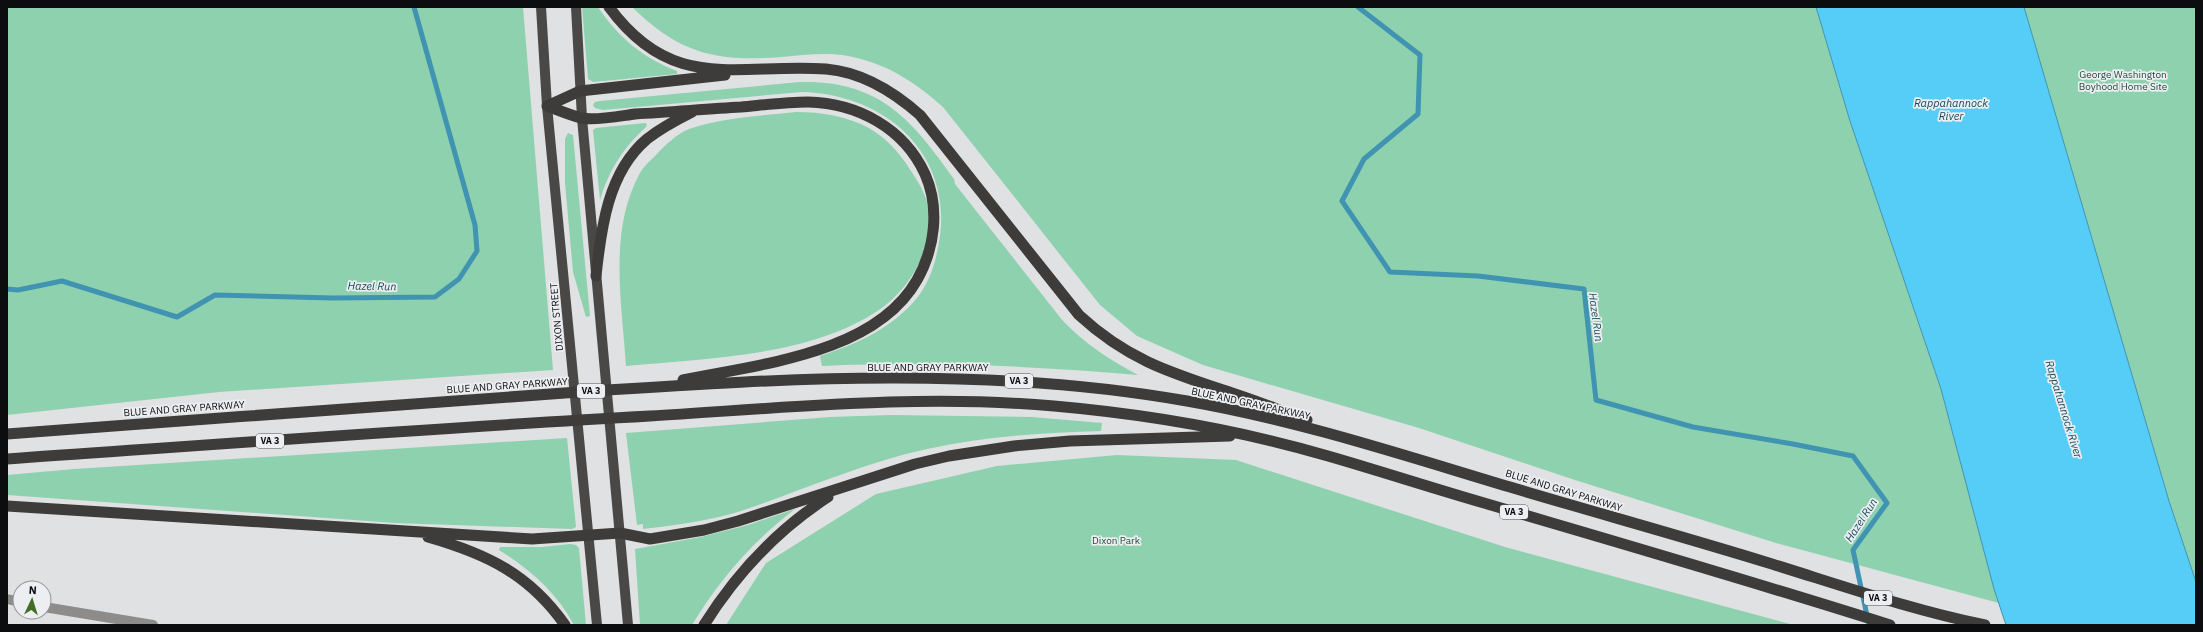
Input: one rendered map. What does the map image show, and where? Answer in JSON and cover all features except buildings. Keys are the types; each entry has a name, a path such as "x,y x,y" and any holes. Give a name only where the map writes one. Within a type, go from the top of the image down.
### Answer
{"highway":[{"path":"608,7 629,32 652,50 673,60 695,67 718,70 827,69 857,76 881,87 904,101 920,115 1079,316 1122,350 1150,364 1381,448"},
{"path":"548,106 580,92 755,70"},
{"path":"548,106 582,118 808,102 839,106 874,119 898,136 920,164 929,183 934,204 934,227 930,250 922,271 899,306 864,330 837,344 808,353 651,387"},
{"path":"596,276 599,246 607,210 618,176 634,152 647,140 665,126 696,110"},
{"name":"BLUE AND GRAY PARKWAY","path":"7,434 651,387 891,378 1031,382 1108,389 1185,400 1261,415 1381,448 1772,564 1868,595 1986,625"},
{"name":"VA 3","path":"7,459 533,422 890,401 992,402 1055,406 1118,414 1249,436 1326,455 1395,477 1779,589 1890,625"},
{"path":"7,506 532,539 620,533 650,539 704,530 776,510 915,464 949,456 1014,446 1070,441 1249,436"},
{"path":"704,625 734,582 760,552 789,525 841,488"},
{"path":"398,531 452,544 484,557 521,577 552,606 565,625"}],"main road":[{"name":"DIXON STREET","path":"541,7 548,106 597,625"},
{"path":"576,7 582,118 628,625"}],"street":[{"path":"52,608 153,625"}],"green space":[{"path":"7,7 523,7 553,370 219,392 7,415"},
{"path":"582,7 598,7 614,28 632,45 653,60 677,71 677,74 593,82 588,79"},
{"path":"632,7 1816,7 1850,121 1941,389 1999,603 1776,543 1575,480 1419,428 1203,365 1137,336 1100,305 943,107 922,89 911,82 875,63 848,56 823,54 737,58 700,52 683,45 666,35"},
{"name":"George Washington Boyhood Home Site","path":"2024,7 2196,7 2196,582 2169,501"},
{"path":"800,82 828,83 852,88 873,96 908,122 939,158 954,179 955,184 1063,321 1098,351 1138,375 980,365 901,364 822,366 820,356 860,341 873,334 885,327 907,309 922,291 933,268 940,236 941,205 934,178 923,154 906,133 884,116 859,103 832,95 802,92 603,110 595,108 593,105 595,102 600,101"},
{"path":"796,112 815,113 852,120 875,132 896,151 905,162 925,196 930,221 925,250 910,278 901,290 879,310 851,326 821,337 790,346 757,353 626,366 620,293 620,243 630,195 642,170 667,144 680,133 689,129 729,119"},
{"path":"647,124 646,127 630,143 612,169 600,200 593,130 596,128"},
{"path":"568,133 573,135 590,316 586,317 573,272 565,183 565,139"},
{"path":"891,415 1032,417 1102,423 1101,431 992,438 927,449 856,469 741,511 692,522 643,529 643,524 637,525 626,433 830,417"},
{"path":"567,438 576,527 572,529 395,523 7,495 7,475 74,469"},
{"name":"Dixon Park","path":"1117,455 1236,460 1505,547 1794,625 726,625 766,563 876,494 997,466"},
{"path":"795,509 765,534 738,562 702,608 692,625 640,625 635,549 701,537 748,525"},
{"path":"570,544 576,545 579,548 586,625 574,625 559,602 542,583 521,565 499,550 500,547 542,547"}],"water":[{"name":"Rappahannock River","path":"1816,7 2024,7 2169,501 2196,582 2196,625 2006,625 1994,589 1941,389 1850,121"}],"waterway":[{"name":"Hazel Run","path":"7,289 18,290 62,281 177,317 215,295 333,298 435,297 459,279 477,251 475,225 414,7"},
{"name":"Hazel Run","path":"1358,7 1420,55 1418,114 1364,159 1342,201 1390,272 1478,276 1584,289 1596,400 1693,427 1853,456 1887,503 1853,550 1869,625"}]}
